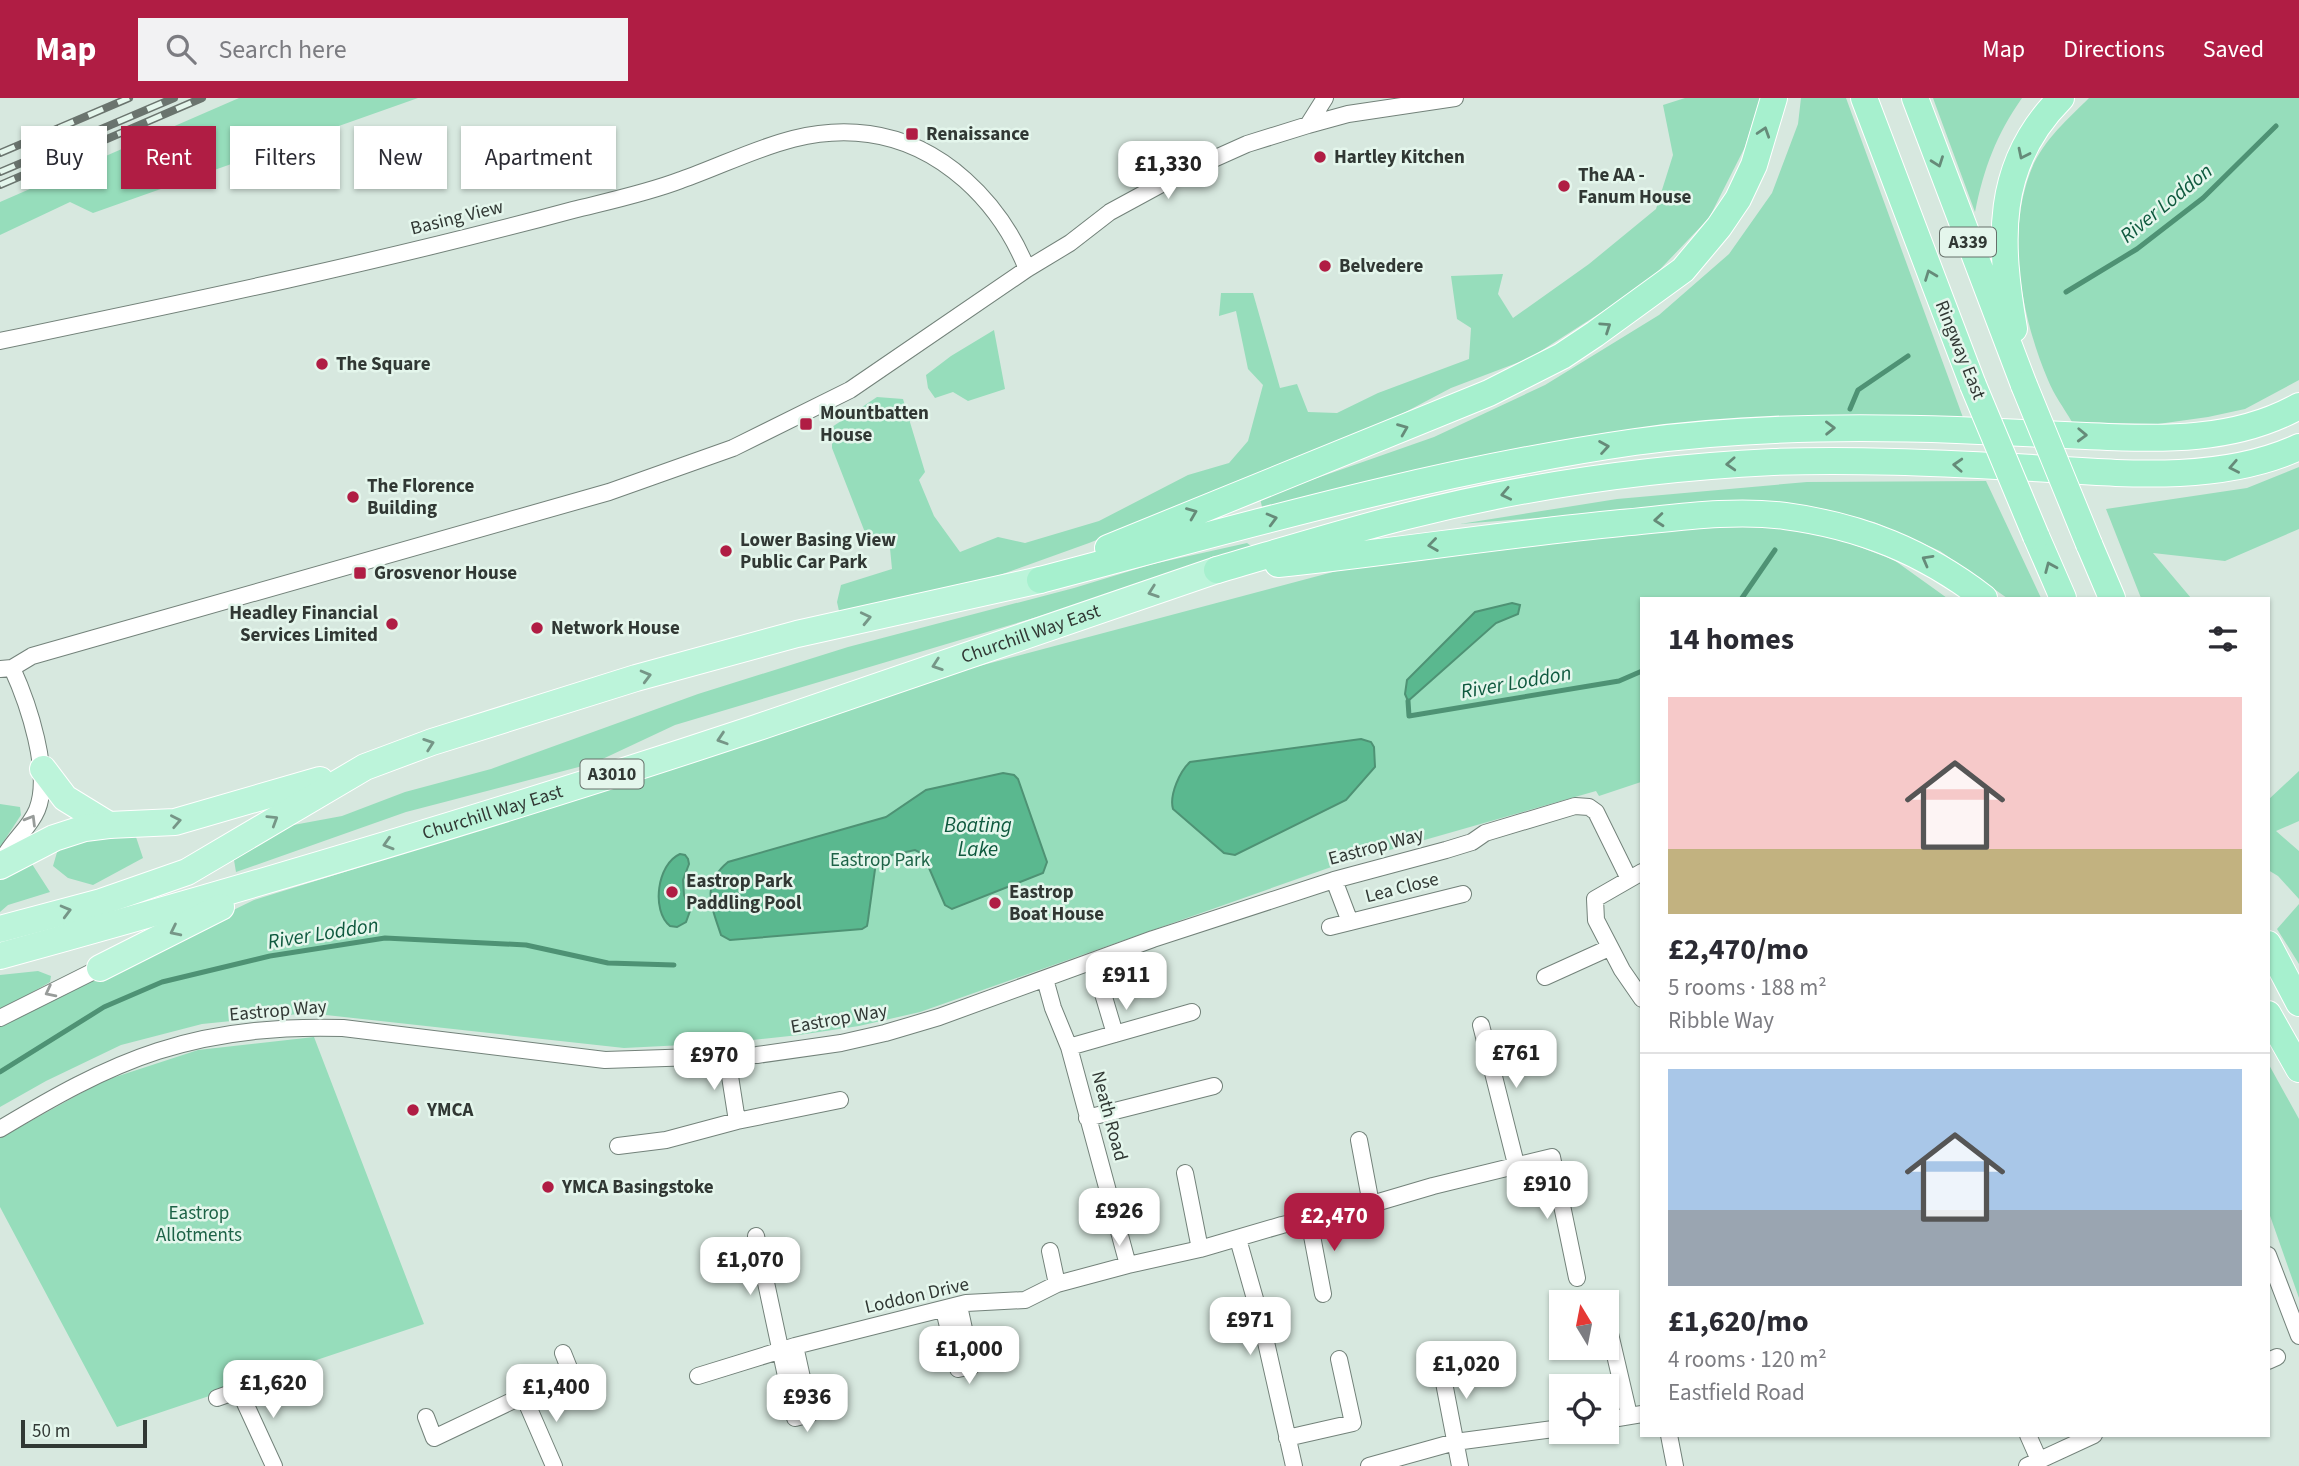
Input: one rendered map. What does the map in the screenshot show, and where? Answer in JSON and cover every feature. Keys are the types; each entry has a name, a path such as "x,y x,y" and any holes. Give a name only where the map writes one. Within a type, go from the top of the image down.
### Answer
{"highway":[{"path":"1040,580 1066,565 1489,393 1562,356 1684,270 1701,251 1738,199 1754,165 1774,98"},
{"name":"Ringway East","path":"1864,98 1973,385 2063,597"},
{"name":"A339","path":"1915,98 2024,385 2112,597"},
{"path":"2024,385 2005,267 2005,209 2008,189 2021,155 2042,121 2061,98"},
{"path":"1040,580 1420,481 1536,458 1639,442 1734,432 1833,428 2180,438 2246,428 2299,406"},
{"path":"1217,570 1332,536 1457,504 1662,470 1731,464 1832,461 2080,471 2183,472 2216,470 2259,462 2299,446"},
{"path":"1217,570 1578,527 1685,517 1759,514 1806,519 1885,540 1936,565 1982,597"},
{"path":"2270,948 2299,1003"},
{"path":"2270,1018 2299,1069"}],"main road":[{"name":"Churchill Way East","path":"0,956 303,871 755,728 1217,570"},
{"path":"0,864 54,838 85,828 175,822 365,767 636,678 797,634 1040,580"},
{"path":"0,929 101,902 187,872 365,767"},
{"path":"43,769 65,798 108,825"},
{"path":"100,968 223,906 303,871"}],"street":[{"path":"1308,125 1325,98"},
{"path":"0,864 37,812 42,796 43,769 20,687 6,669 32,656 609,492 733,448 850,390 1027,269 1070,243 1110,212 1169,180 1247,144 1308,125 1405,102 1455,98"},
{"name":"Basing View","path":"0,341 228,293 507,228 679,181 781,140 809,134 849,132 892,138 941,160 988,201 1014,240 1027,269"},
{"name":"Eastrop Way","path":"0,1129 66,1091 159,1051 265,1030 301,1026 343,1028 606,1060 727,1057 841,1043 939,1017 1153,939 1334,880 1472,842 1485,833 1574,806 1596,811 1635,876"},
{"path":"1635,876 1595,899 1596,920 1609,948 1640,996"},
{"name":"Lea Close","path":"1334,880 1350,922"},
{"name":"Lea Close","path":"1331,927 1463,894"},
{"path":"1545,977 1609,948"},
{"path":"0,1018 100,968"},
{"name":"Neath Road","path":"1045,979 1053,1008 1069,1047 1128,1265"},
{"path":"1101,987 1115,1034"},
{"path":"1069,1047 1192,1012"},
{"path":"1480,1025 1516,1164"},
{"path":"727,1057 737,1121"},
{"path":"1087,1118 1214,1086"},
{"path":"618,1146 666,1140 737,1121 841,1100"},
{"path":"1359,1140 1371,1204"},
{"name":"Loddon Drive","path":"698,1376 788,1349 966,1303 1025,1300 1057,1284 1200,1249 1516,1164 1552,1157 1577,1278"},
{"path":"1185,1173 1200,1249"},
{"path":"1308,1220 1323,1294"},
{"path":"756,1236 788,1349"},
{"path":"1238,1239 1261,1320 1294,1466"},
{"path":"1050,1251 1057,1284"},
{"path":"2270,1260 2299,1336"},
{"path":"563,1353 571,1373 583,1391"},
{"path":"1287,1437 1353,1423 1339,1360"},
{"path":"1619,1360 1635,1414"},
{"path":"1441,1367 1460,1466"},
{"path":"426,1417 434,1438 571,1373"},
{"path":"217,1398 274,1378"},
{"path":"239,1390 274,1466"},
{"path":"524,1397 554,1466"},
{"path":"1369,1466 1455,1442 1549,1430"},
{"path":"1670,1437 1675,1466"},
{"path":"2028,1437 2033,1463 2090,1437"}],"green space":[{"path":"239,98 418,98 339,126 230,126 230,165 216,169 216,126 175,126"},
{"path":"1685,98 1760,98 1745,147 1709,218 1647,283 1530,358 1451,388 1362,435 1089,543 972,585 841,620 837,602 841,585 892,569 889,538 866,535 832,448 832,427 877,397 903,399 925,472 919,480 934,516 960,552 998,537 1025,543 1099,521 1188,475 1229,463 1248,441 1263,385 1248,369 1236,311 1219,316 1221,293 1253,293 1280,388 1297,384 1308,412 1337,413 1378,393 1469,359 1471,328 1457,319 1451,276 1503,274 1498,294 1513,318 1589,264 1656,209 1673,155 1663,105"},
{"path":"1801,98 1846,98 1965,423 1508,451 1262,507 1260,498 1434,437 1545,385 1659,315 1729,254 1772,193 1798,124"},
{"path":"1933,98 2022,98 1992,152 1975,212"},
{"path":"2089,98 2299,98 2299,380 2245,409 2208,417 2158,424 2072,422 2050,386 2031,331 2020,278 2019,224 2030,173 2041,151 2055,132"},
{"path":"121,149 121,189 161,189 93,213 70,202 0,235 0,202 30,189 107,189 107,155"},
{"path":"994,330 1005,389 968,401 953,392 935,398 928,388 926,375"},
{"path":"2299,467 2299,529 2225,561 2153,553 2190,597 2141,597 2106,509 2247,488"},
{"path":"1986,481 2041,597 2006,597 1940,551 1874,522 1769,503 1460,524 1617,499 1807,482"},
{"name":"Eastrop Park","path":"1677,526 1776,526 1836,538 1894,560 1946,597 1640,597 1640,782 1599,796 1596,791 1337,865 920,1012 859,1026 799,1035 723,1043 624,1048 308,1013 202,1024 121,1045 46,1081 0,1107 0,1023 254,900 915,683 1348,568"},
{"path":"1247,543 1254,548 1054,612 675,725 594,763 406,812 236,872 234,860 288,826 342,816 405,792 491,769 698,694 848,647 1074,588 1153,564"},
{"path":"2299,771 2299,821 2276,831 2299,851 2299,899 2270,871 2270,798"},
{"path":"0,804 20,807 21,815 0,847"},
{"path":"77,831 136,837 143,858 93,885 68,878 53,866 60,842"},
{"path":"32,864 50,892 8,905 0,912 0,875"},
{"path":"2299,904 2299,964 2277,929"},
{"path":"38,971 51,976 50,982 0,1011 0,975"},
{"name":"Eastrop Allotments","path":"314,1037 424,1324 117,1427 0,1207 0,1138 103,1081 198,1050"},
{"path":"2270,1067 2299,1119 2299,1298 2270,1216"}],"water":[{"path":"1512,603 1520,605 1518,614 1496,623 1408,701 1405,694 1407,680 1475,612"},
{"path":"1361,739 1371,742 1374,747 1375,767 1346,800 1235,855 1224,853 1173,809 1176,784 1190,762"},
{"name":"Boating Lake","path":"1003,773 1014,775 1018,779 1047,862 1043,873 952,909 945,905 923,854 915,850 883,857 876,862 867,926 862,929 730,940 721,935 712,906 711,888 719,871 728,862 886,817 926,790"},
{"name":"Eastrop Park Paddling Pool","path":"680,854 685,855 689,864 683,880 684,895 690,911 686,922 677,927 670,926 664,919 660,910 659,888 666,867"}],"waterway":[{"name":"River Loddon","path":"2066,292 2137,249 2203,198 2276,126"},
{"name":"River Loddon","path":"1850,409 1858,390 1908,356"},
{"name":"River Loddon","path":"1743,597 1775,550"},
{"name":"River Loddon","path":"1408,701 1409,716 1619,681 1640,672"},
{"name":"River Loddon","path":"0,1072 104,1007 162,982 270,956 385,938 526,945 608,963 674,965"}],"railway":[{"path":"0,153 129,98"},
{"path":"0,172 174,98"},
{"path":"0,185 202,98"}],"place":[{"name":"Renaissance","path":"912,134"},
{"name":"Hartley Kitchen","path":"1320,157"},
{"name":"The AA - Fanum House","path":"1564,186"},
{"name":"Belvedere","path":"1325,266"},
{"name":"The Square","path":"322,364"},
{"name":"Mountbatten House","path":"806,424"},
{"name":"The Florence Building","path":"353,497"},
{"name":"Lower Basing View Public Car Park","path":"726,551"},
{"name":"Grosvenor House","path":"360,573"},
{"name":"Headley Financial Services Limited","path":"392,624"},
{"name":"Network House","path":"537,628"},
{"name":"Eastrop Park Paddling Pool","path":"672,892"},
{"name":"Eastrop Boat House","path":"995,903"},
{"name":"YMCA","path":"413,1110"},
{"name":"YMCA Basingstoke","path":"548,1187"}]}
